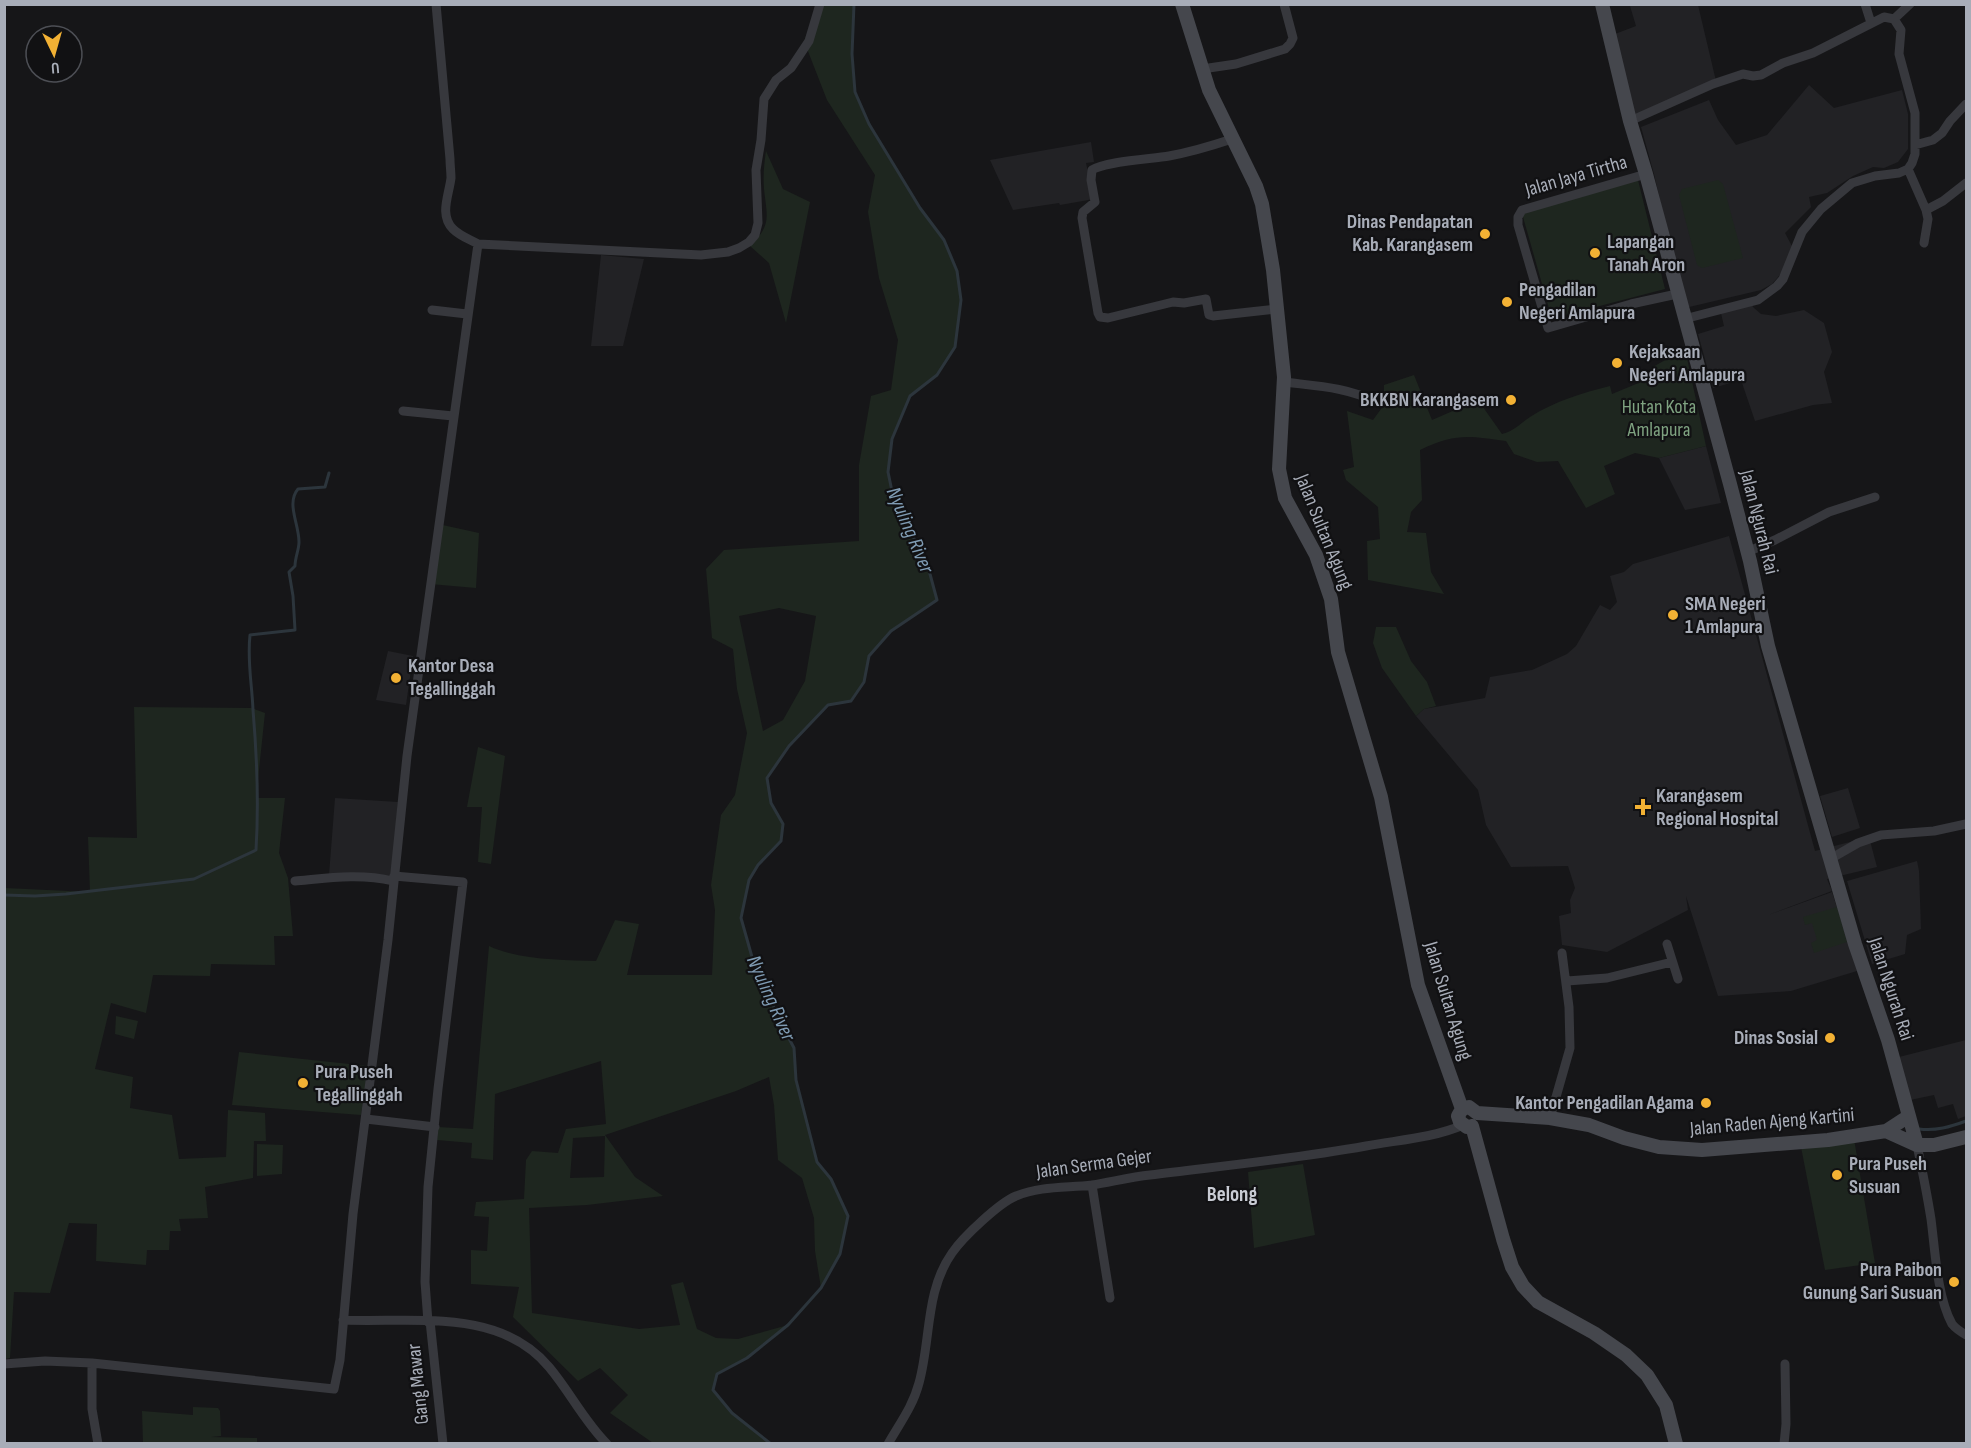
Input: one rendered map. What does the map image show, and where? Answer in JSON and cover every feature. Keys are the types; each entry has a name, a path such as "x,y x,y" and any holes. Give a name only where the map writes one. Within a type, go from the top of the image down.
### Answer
{"street":[{"path":"436,4 451,178 447,198 447,217 455,231 477,244 701,255 728,252 739,248 749,242 754,235 758,223 756,170 764,99 776,80 791,68 809,41 820,4"},
{"name":"Jalan Sultan Agung","path":"1182,4 1202,69 1232,139 1256,186 1262,204 1273,270 1284,382 1279,468 1281,482 1285,498 1316,555 1331,598 1341,663 1381,797 1418,985 1512,1267 1522,1286 1538,1302 1594,1333 1626,1355 1647,1375 1666,1405 1676,1443"},
{"path":"1202,69 1236,64 1285,49 1293,38 1284,4"},
{"name":"Jalan Ngurah Rai","path":"1602,4 1630,121 1747,552 1768,646 1830,859 1888,1040 1917,1145"},
{"path":"1865,4 1871,23"},
{"path":"1894,19 1910,4"},
{"path":"1630,121 1713,84 1743,74 1761,75 1783,63 1813,53 1884,17 1894,19 1901,30 1899,54 1915,112 1915,154 1908,168 1899,173 1875,176 1852,183 1821,209 1802,232 1783,279 1758,300 1684,319"},
{"path":"1915,145 1933,140 1942,133 1966,105"},
{"path":"1232,139 1190,152 1115,163 1092,170 1091,180 1095,202 1083,212 1082,218 1098,313 1100,317 1108,318 1173,302 1184,303 1206,299 1209,315 1213,316 1277,309"},
{"path":"1908,168 1928,219 1924,243"},
{"name":"Jalan Jaya Tirtha","path":"1646,174 1522,210 1518,217 1518,225 1548,328 1631,304 1677,294"},
{"path":"1926,210 1943,201 1966,183"},
{"path":"4,1364 45,1361 92,1362 334,1389 353,1214 388,940 407,756 477,244"},
{"path":"432,310 467,314"},
{"path":"1284,382 1337,388 1361,394 1376,402"},
{"path":"403,411 453,416"},
{"path":"1747,552 1776,540 1829,512 1875,497"},
{"path":"1830,859 1871,838 1934,831 1966,824"},
{"path":"295,881 351,876 393,878"},
{"name":"Gang Mawar","path":"393,878 463,882 438,1089 425,1236 424,1282 443,1443"},
{"path":"1667,944 1678,979"},
{"path":"1550,1118 1570,1048 1567,981 1562,953"},
{"path":"1567,981 1607,978 1672,962"},
{"name":"Jalan Raden Ajeng Kartini","path":"1464,1120 1477,1120 1477,1113 1550,1118 1589,1125 1639,1142 1686,1150 1719,1150 1886,1131 1909,1116"},
{"path":"366,1119 435,1126"},
{"name":"Jalan Serma Gejer","path":"888,1443 903,1420 916,1392 938,1279 953,1251 1003,1203 1015,1196 1039,1190 1092,1185 1149,1175 1330,1152 1440,1133 1464,1120"},
{"path":"1886,1131 1917,1145 1934,1145 1966,1137"},
{"path":"1917,1145 1931,1220 1933,1248 1945,1303 1952,1322 1966,1335"},
{"path":"1092,1185 1110,1298"},
{"path":"343,1320 463,1322 501,1331 549,1366 596,1433 607,1443"},
{"path":"92,1362 92,1409 98,1443"},
{"path":"1784,1443 1785,1364"}],"shaded area":[{"path":"1698,5 1716,81 1634,117 1615,34 1636,26 1630,6"},
{"path":"1809,85 1834,108 1902,90 1908,114 1908,149 1898,162 1884,168 1873,167 1853,176 1827,193 1809,197 1811,207 1785,233 1793,248 1784,270 1772,284 1761,290 1685,308 1641,127 1709,100 1718,120 1736,145 1767,135"},
{"path":"1091,142 1094,162 1086,163 1094,199 1013,210 990,160"},
{"path":"601,255 644,259 623,346 591,346"},
{"path":"1749,301 1761,314 1776,316 1804,310 1824,323 1832,352 1824,372 1832,403 1813,405 1755,421 1741,380 1713,388 1698,334 1724,326 1720,309"},
{"path":"1706,446 1721,503 1685,510 1659,458"},
{"name":"Karangasem Regional Hospital","path":"1729,536 1815,851 1869,837 1877,867 1827,879 1832,891 1768,915 1832,892 1857,971 1791,991 1718,996 1686,896 1688,910 1607,952 1562,945 1559,916 1571,913 1570,900 1575,888 1568,866 1511,867 1486,825 1478,790 1416,716 1424,709 1485,698 1490,677 1532,670 1567,654 1576,646 1600,605 1610,610 1617,602 1610,576 1624,572 1633,564"},
{"name":"Kantor Desa Tegallinggah","path":"388,651 413,656 406,705 376,700"},
{"path":"1848,788 1860,828 1832,837 1820,796"},
{"path":"335,798 398,802 392,876 329,875"},
{"path":"1917,861 1921,929 1907,935 1905,954 1872,964 1847,881"},
{"path":"1966,1040 1966,1116 1958,1119 1953,1104 1938,1108 1934,1095 1910,1100 1899,1057"}],"green space":[{"path":"849,4 854,6 852,54 855,92 869,124 920,207 944,240 957,271 961,300 955,347 937,375 910,396 892,439 888,472 894,501 927,563 937,600 891,631 869,656 864,682 851,701 828,705 789,746 767,778 771,803 783,824 781,841 758,865 749,880 741,918 752,957 770,984 774,1010 794,1048 796,1080 817,1162 831,1179 848,1216 840,1254 821,1288 815,1251 814,1218 802,1178 778,1160 774,1105 769,1077 736,1091 605,1135 635,1177 663,1196 587,1205 529,1208 532,1313 639,1329 680,1325 671,1285 683,1282 697,1329 716,1338 738,1339 788,1325 747,1358 718,1374 713,1390 732,1413 771,1443 653,1443 610,1413 628,1395 600,1368 578,1381 513,1317 519,1287 471,1284 471,1250 487,1251 489,1217 474,1216 476,1202 524,1199 526,1160 532,1151 558,1153 566,1129 606,1124 601,1061 495,1094 493,1160 471,1158 472,1143 437,1140 438,1127 473,1129 489,946 527,957 596,961 615,920 639,924 627,975 712,975 715,910 711,885 721,815 735,795 747,733 737,689 733,649 712,638 706,569 724,550 859,541 859,465 871,396 891,390 898,340 879,278 868,212 875,175 827,100 804,41 818,5","holes":["779,608 816,616 805,681 783,720 763,731 739,616","605,1136 604,1177 570,1178 573,1138"]},
{"path":"766,151 783,189 810,202 786,323 769,263 750,246 765,226 767,214 764,189"},
{"name":"Lapangan Tanah Aron","path":"1637,176 1665,289 1561,316 1550,312 1523,212"},
{"path":"1718,180 1723,184 1743,258 1702,268 1697,265 1679,195 1682,189"},
{"name":"Hutan Kota Amlapura","path":"1685,349 1706,446 1659,458 1635,453 1604,466 1615,494 1586,508 1558,461 1537,462 1514,454 1506,441 1493,439 1462,437 1432,445 1420,450 1422,500 1411,512 1407,532 1426,533 1431,572 1444,594 1368,580 1367,541 1380,539 1378,507 1346,480 1343,470 1354,467 1347,411 1373,420 1384,405 1384,385 1414,375 1432,420 1478,400 1502,434 1514,429 1539,411 1569,398 1610,386 1612,394 1653,377 1651,368"},
{"path":"438,524 479,533 476,588 430,584"},
{"path":"1376,627 1396,627 1411,661 1427,682 1436,706 1424,709 1416,716 1382,668 1373,643"},
{"path":"134,707 251,708 265,713 256,798 285,798 279,853 288,878 293,936 274,936 275,965 211,964 210,976 153,975 146,1013 111,1003 95,1069 133,1077 130,1108 172,1115 179,1159 226,1157 228,1110 265,1113 266,1141 254,1141 253,1178 205,1187 208,1218 179,1219 181,1231 170,1231 169,1250 147,1250 146,1265 96,1261 97,1224 69,1223 50,1293 14,1292 10,1358 5,1359 5,888 90,892 88,837 137,838"},
{"path":"478,747 505,756 491,864 478,862 482,807 467,807"},
{"path":"1837,907 1847,942 1814,953 1811,943 1817,940 1812,923 1805,925 1803,917"},
{"path":"116,1016 138,1021 134,1039 115,1034"},
{"path":"239,1052 368,1066 361,1115 232,1105"},
{"path":"1854,1139 1875,1263 1825,1270 1801,1147"},
{"path":"257,1144 283,1145 282,1174 257,1176"},
{"path":"1303,1164 1315,1235 1254,1248 1248,1172"},
{"path":"193,1407 218,1408 220,1411 221,1436 211,1437 257,1438 257,1443 143,1443 142,1411 193,1415"}],"waterway":[{"name":"Nyuling River","path":"771,1444 732,1413 713,1390 717,1374 747,1358 788,1325 821,1288 840,1254 848,1216 831,1179 817,1162 796,1080 794,1048 774,1010 770,984 752,957 741,918 749,880 758,865 781,841 783,824 771,803 767,778 789,746 828,705 851,701 864,682 869,656 891,631 937,600 927,563 894,501 888,472 892,439 910,396 937,375 955,347 961,300 957,271 944,240 920,208 869,124 855,92 852,54 854,4"},
{"path":"4,895 66,894 194,879 256,850 257,780 249,663 250,635 295,630 289,572 295,566 299,542 293,501 298,489 325,487 329,473"},
{"path":"1919,1129 1943,1128 1966,1121"}],"place":[{"name":"Dinas Pendapatan Kab. Karangasem","path":"1485,234"},
{"name":"Lapangan Tanah Aron","path":"1595,253"},
{"name":"Pengadilan Negeri Amlapura","path":"1507,302"},
{"name":"Kejaksaan Negeri Amlapura","path":"1617,363"},
{"name":"BKKBN Karangasem","path":"1511,400"},
{"name":"SMA Negeri 1 Amlapura","path":"1673,615"},
{"name":"Kantor Desa Tegallinggah","path":"396,678"},
{"name":"Karangasem Regional Hospital","path":"1643,807"},
{"name":"Dinas Sosial","path":"1830,1038"},
{"name":"Pura Puseh Tegallinggah","path":"303,1083"},
{"name":"Kantor Pengadilan Agama","path":"1706,1103"},
{"name":"Pura Puseh Susuan","path":"1837,1175"},
{"name":"Pura Paibon Gunung Sari Susuan","path":"1954,1282"}],"district":[{"name":"Belong","path":"1232,1194"}]}
